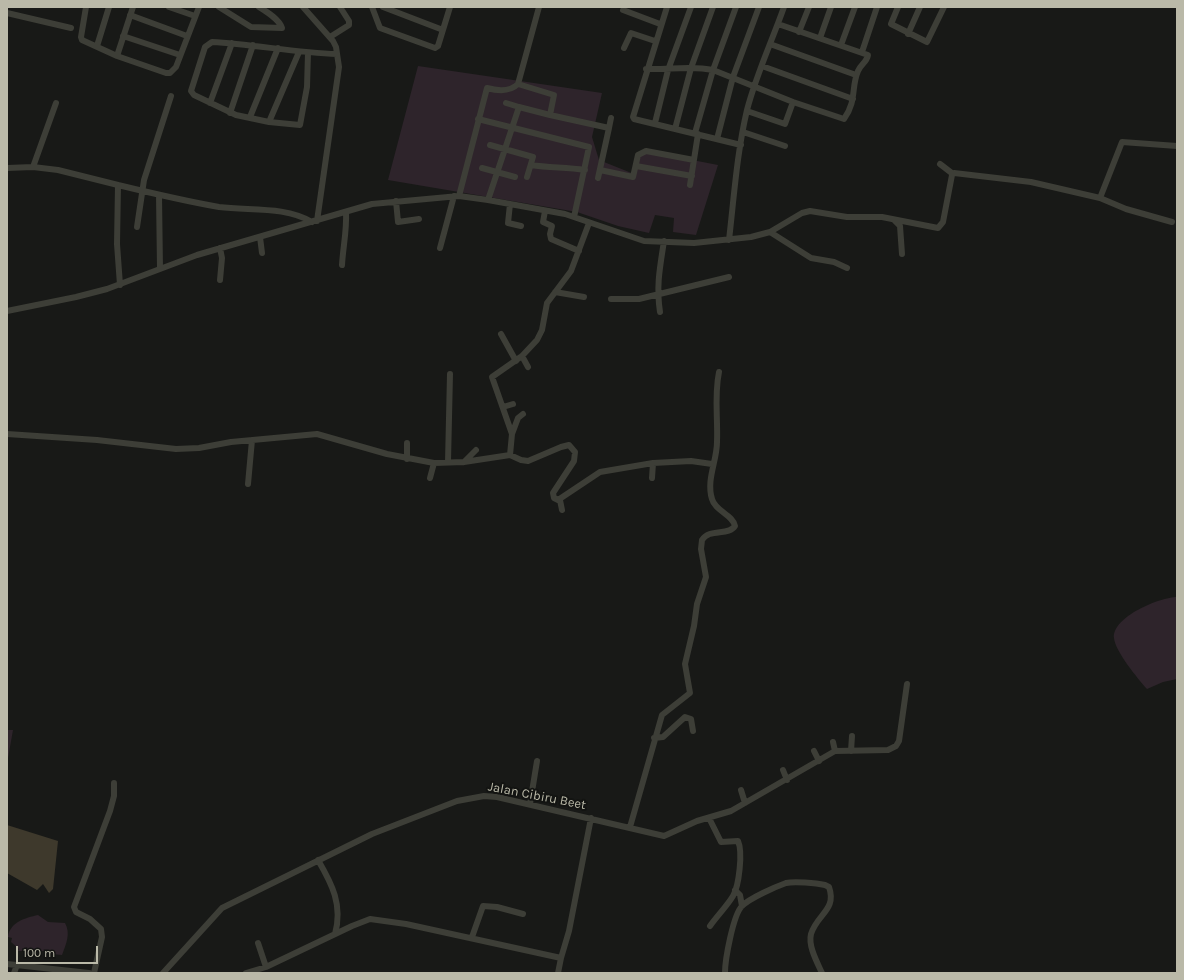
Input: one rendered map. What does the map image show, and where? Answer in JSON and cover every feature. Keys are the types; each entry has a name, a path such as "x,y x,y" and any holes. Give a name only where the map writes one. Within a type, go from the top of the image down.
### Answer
{"street":[{"path":"86,7 81,37 82,40 117,56 166,74 174,70 199,7"},
{"path":"97,46 109,7"},
{"path":"117,56 132,7"},
{"path":"169,7 195,16"},
{"path":"219,7 250,27 282,28 281,24 259,7"},
{"path":"303,7 335,44 338,68 336,95 314,222"},
{"path":"330,37 349,24 349,21 340,7"},
{"path":"372,7 380,28 434,48 437,47 450,8 442,7"},
{"path":"382,7 443,30"},
{"path":"440,248 457,196 487,88 506,90 514,88 518,84 539,7"},
{"path":"666,7 633,117 740,145"},
{"path":"655,123 668,70 691,7"},
{"path":"675,129 691,68 713,7"},
{"path":"690,184 697,134 713,70 736,7"},
{"path":"717,139 733,77 759,7"},
{"path":"729,240 740,145 747,111 754,87 784,7"},
{"path":"799,32 809,7"},
{"path":"820,38 831,7"},
{"path":"841,45 855,7"},
{"path":"862,52 877,7"},
{"path":"898,7 891,24 908,34 928,42 944,7"},
{"path":"908,34 920,7"},
{"path":"623,10 660,24"},
{"path":"7,13 71,28"},
{"path":"130,15 187,36"},
{"path":"646,70 691,68 713,70 842,120 845,118 853,99 856,75 860,66 866,62 868,56 862,52 778,24"},
{"path":"624,48 631,33 655,41"},
{"path":"123,36 180,55"},
{"path":"308,53 307,87 302,123 298,126 269,122 230,113 194,96 191,91 205,47 212,42 253,45 308,53 337,54"},
{"path":"210,103 232,43"},
{"path":"770,44 856,75"},
{"path":"230,113 253,45"},
{"path":"250,117 278,48"},
{"path":"269,122 299,52"},
{"path":"762,66 853,99"},
{"path":"518,84 554,95 550,115"},
{"path":"137,227 141,191 171,96"},
{"path":"747,111 785,124 793,102"},
{"path":"33,167 56,103"},
{"path":"506,103 550,115 609,128"},
{"path":"488,200 506,150 519,107"},
{"path":"598,178 611,118"},
{"path":"478,119 590,147 574,218"},
{"path":"743,132 785,146"},
{"path":"1100,198 1122,142 1177,146"},
{"path":"490,145 533,157 527,177"},
{"path":"530,165 555,169 561,166 586,168 633,177 638,155 646,151 694,160"},
{"path":"940,164 952,174"},
{"path":"636,166 692,176"},
{"path":"7,168 33,167 58,170 159,196 240,210 289,212 314,222"},
{"path":"482,168 515,177"},
{"path":"952,174 959,172 1004,178 1100,198 1126,209 1172,222"},
{"path":"7,311 76,297 120,285 181,260 372,204 457,196 488,200 545,211 574,218 644,241 694,243 751,237 770,232 810,211 831,215 882,217 921,226 941,227 952,174"},
{"path":"118,185 117,244 120,285"},
{"path":"159,196 160,269"},
{"path":"396,201 398,222 419,219"},
{"path":"510,204 508,223 521,226"},
{"path":"545,211 543,222 552,226 550,234 551,239 579,251"},
{"path":"342,265 347,230 346,212"},
{"path":"894,220 900,226 902,254"},
{"path":"512,434 492,377 522,356 537,340 542,330 547,302 571,271 589,223"},
{"path":"770,232 811,258 834,262 847,268"},
{"path":"260,237 262,253"},
{"path":"660,312 657,293 658,275 664,241"},
{"path":"220,248 222,258 220,280"},
{"path":"610,299 639,299 657,293 729,277"},
{"path":"555,292 584,297"},
{"path":"501,334 516,360"},
{"path":"522,356 528,367"},
{"path":"630,827 654,738 662,715 690,693 685,664 694,626 697,604 706,577 701,549 702,540 708,533 732,530 735,526 734,522 717,508 712,501 710,493 712,464 718,443 715,391 719,372"},
{"path":"448,462 450,374"},
{"path":"503,407 513,404"},
{"path":"510,455 512,434 518,418 523,414"},
{"path":"7,434 97,440 176,449 199,448 252,440 317,434 407,459 434,463 464,462 510,455 521,460 528,461 566,445 573,448 575,452 574,461 553,493 554,498 560,500"},
{"path":"248,484 252,440"},
{"path":"407,443 407,459"},
{"path":"464,462 476,450"},
{"path":"560,500 600,472 653,463 691,461 712,464"},
{"path":"430,478 434,463"},
{"path":"652,478 653,463"},
{"path":"560,500 562,510"},
{"name":"Jalan Cibiru Beet","path":"163,973 222,908 372,834 470,798 497,797 664,836 731,811 835,752 888,750 896,746 899,741 906,684"},
{"path":"654,738 662,737 685,717 691,719 692,731"},
{"path":"851,751 852,736"},
{"path":"833,742 835,752"},
{"path":"814,751 819,761"},
{"path":"530,804 537,761"},
{"path":"783,770 787,780"},
{"path":"94,973 102,937 101,928 90,918 76,912 74,907 110,811 114,796 114,783"},
{"path":"741,790 744,803"},
{"path":"558,973 569,931 591,818"},
{"path":"709,818 721,842 738,840 741,855 736,890 710,926"},
{"path":"318,860 336,895 338,908 335,934"},
{"path":"742,906 757,896 786,883 819,883 829,887 832,900 831,904 811,935 811,944 815,958 822,973"},
{"path":"725,973 728,949 742,906 740,895 736,890"},
{"path":"472,938 483,906 497,907 523,914"},
{"path":"246,973 266,967 352,926 370,920 406,924 561,958"},
{"path":"258,943 266,967"},
{"path":"7,964 88,973"},
{"path":"14,973 17,965"}],"shaded area":[{"path":"418,66 602,93 592,137 599,160 634,174 641,150 718,165 696,235 673,232 674,218 655,215 649,233 618,226 577,212 388,180"},
{"path":"1177,597 1177,679 1163,682 1147,689 1138,679 1118,650 1114,638 1115,630 1129,616 1149,604 1160,600"},
{"path":"7,730 13,730 7,764"},
{"path":"7,825 58,841 53,889 49,893 43,884 37,890 7,873"},
{"path":"38,915 48,922 65,923 68,935 62,955 52,954 48,951 18,951 19,949 11,942 12,938 8,937 9,932 15,924 23,919"}]}
